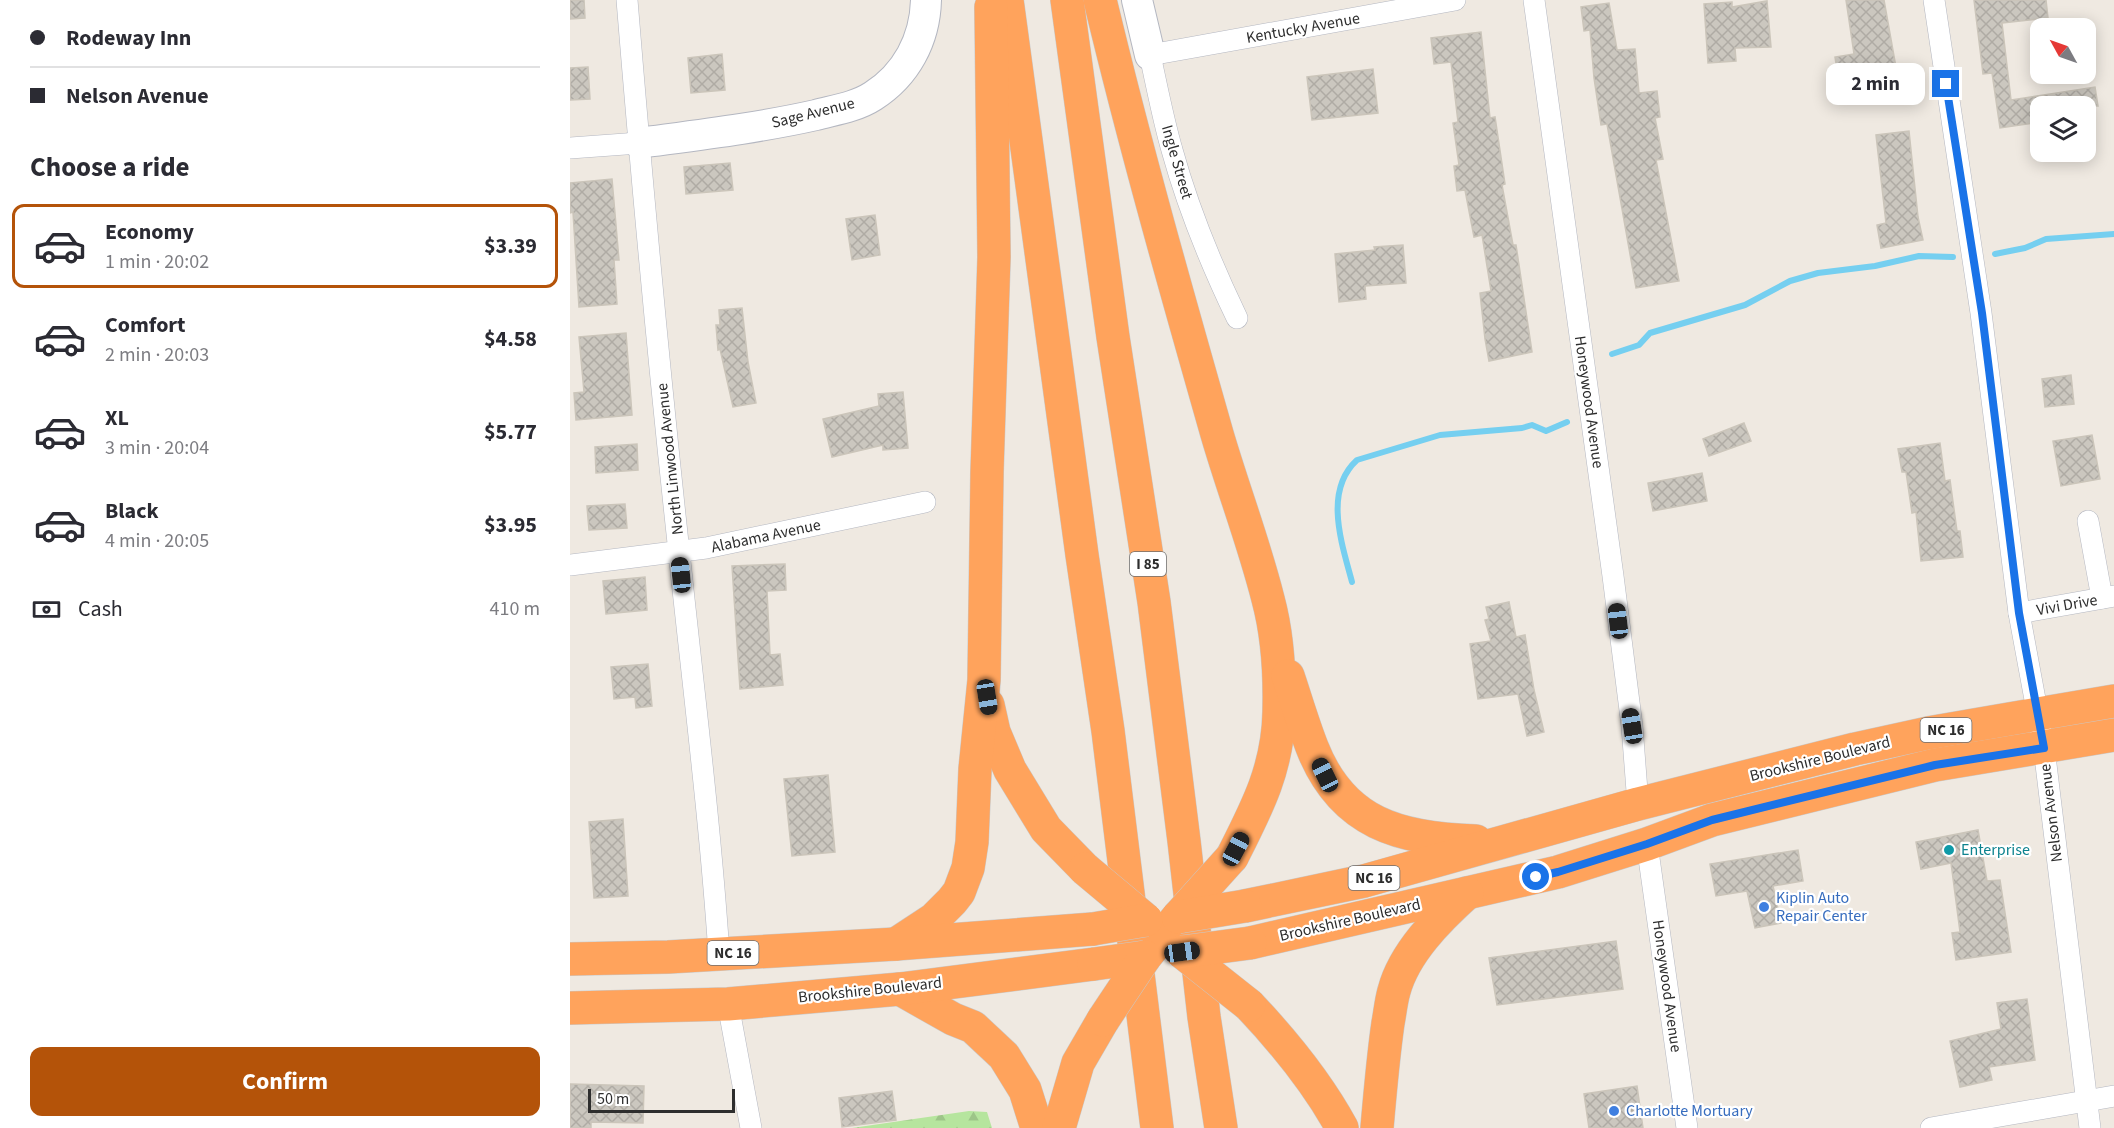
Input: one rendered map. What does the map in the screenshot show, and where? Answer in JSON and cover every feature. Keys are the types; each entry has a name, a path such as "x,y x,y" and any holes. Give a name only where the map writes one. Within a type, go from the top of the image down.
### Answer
{"highway":[{"path":"896,944 934,920 952,902 959,892 968,868 972,842 975,770 984,680 987,472 994,258 991,0"},
{"path":"1007,0 1108,731 1157,1128"},
{"name":"I 85","path":"1067,0 1113,337 1154,602 1204,1017 1221,1128"},
{"path":"1059,1128 1078,1063 1103,1020 1163,936 1232,857 1260,804 1274,759 1279,712 1279,664 1269,600 1218,437 1127,113 1100,0"},
{"path":"1276,641 1312,748 1325,775 1349,805 1375,823 1399,831 1441,840 1501,842"},
{"path":"984,680 994,732 1011,771 1046,829 1085,869 1249,1005 1277,1034 1308,1074 1342,1128"},
{"name":"Brookshire Boulevard","path":"570,1008 728,1004 900,989 1094,964 1245,906 1364,881 1638,804 1855,749 1928,733 2038,716 2114,701"},
{"name":"Brookshire Boulevard","path":"570,959 719,954 896,944 1093,929 1250,943 1558,872 1647,844 1712,820 1935,765 2114,735"},
{"path":"1377,1128 1383,1054 1394,991 1400,975 1421,940 1467,893"},
{"path":"900,989 953,1019 973,1027 1004,1056 1025,1090 1037,1128"}],"street":[{"name":"North Linwood Avenue","path":"627,0 719,954"},
{"name":"Sage Avenue","path":"639,142 781,123 849,107 871,97 891,82 907,64 921,33 926,0"},
{"name":"Ingle Street","path":"1137,0 1171,149 1191,210 1218,279 1237,318"},
{"name":"Kentucky Avenue","path":"1150,55 1455,0"},
{"name":"Honeywood Avenue","path":"1534,0 1613,576 1632,726 1638,804"},
{"name":"Nelson Avenue","path":"1934,0 1982,313 2019,613 2044,748 2090,1128"},
{"path":"570,148 639,142"},
{"name":"Alabama Avenue","path":"570,565 706,548 925,502"},
{"path":"2088,521 2108,597"},
{"name":"Vivi Drive","path":"2019,613 2108,597"},
{"name":"Honeywood Avenue","path":"1647,844 1687,1128"},
{"path":"728,1004 751,1128"},
{"path":"1931,1128 2114,1096"}],"green space":[{"path":"969,1111 987,1112 992,1128 852,1128"}],"building":[{"path":"570,0 584,0 585,18 570,19"},
{"path":"1846,0 1884,0 1897,73 1839,82 1835,57 1854,54"},
{"path":"1974,0 2046,0 2048,18 2030,18 2030,20 2002,23 2011,100 2030,97 2030,124 2000,128 1992,73 1983,74"},
{"path":"1767,1 1771,47 1735,48 1736,61 1708,63 1704,4 1732,2 1732,7"},
{"path":"1609,3 1617,50 1635,49 1639,93 1657,91 1660,117 1655,118 1663,159 1656,160 1679,281 1636,288 1607,124 1601,125 1590,30 1584,31 1581,7"},
{"path":"1481,32 1490,118 1495,117 1505,184 1502,185 1513,245 1516,245 1532,352 1489,361 1480,293 1491,291 1482,235 1474,237 1465,190 1457,191 1454,166 1459,165 1453,123 1458,122 1451,62 1434,64 1431,38"},
{"path":"722,54 725,90 691,93 688,58"},
{"path":"588,67 590,99 570,100 570,68"},
{"path":"1373,69 1378,113 1312,120 1307,77"},
{"path":"2095,87 2098,106 2096,106 2096,96 2037,96"},
{"path":"1909,131 1918,217 1923,240 1881,248 1877,225 1886,223 1876,135"},
{"path":"730,163 733,190 686,194 684,167"},
{"path":"612,179 619,260 614,260 617,304 579,307 573,212 570,213 570,183"},
{"path":"875,215 880,255 852,260 846,219"},
{"path":"1403,245 1406,283 1365,286 1366,299 1339,302 1335,254 1375,250 1374,247"},
{"path":"742,308 748,362 756,403 733,407 720,349 718,350 716,325 720,325 719,310"},
{"path":"626,333 632,415 576,420 574,393 584,392 579,337"},
{"path":"2071,375 2074,404 2045,407 2042,379"},
{"path":"903,392 908,448 883,450 883,445 832,457 823,419 879,406 878,394"},
{"path":"1744,423 1751,441 1709,456 1703,439"},
{"path":"2092,435 2100,479 2061,486 2053,441"},
{"path":"1940,443 1945,481 1950,480 1963,557 1921,561 1916,512 1912,513 1906,472 1902,472 1898,449"},
{"path":"637,444 638,470 596,473 595,447"},
{"path":"1702,473 1707,501 1653,511 1648,483"},
{"path":"625,504 627,528 589,530 587,506"},
{"path":"785,564 786,590 767,591 770,655 780,654 783,685 740,689 732,566"},
{"path":"645,577 647,610 606,614 603,581"},
{"path":"1509,602 1516,637 1525,635 1544,732 1527,736 1518,694 1478,699 1470,644 1491,641 1485,620 1489,619 1486,607"},
{"path":"648,664 652,706 636,708 635,697 614,699 611,667"},
{"path":"828,775 835,852 792,856 784,779"},
{"path":"623,819 628,896 594,898 589,822"},
{"path":"1978,830 1987,881 2000,880 2011,952 1956,960 1952,933 1960,932 1951,863 1921,869 1916,842"},
{"path":"1798,850 1803,881 1773,886 1781,923 1755,928 1747,891 1716,896 1710,864"},
{"path":"1616,941 1623,989 1497,1005 1489,958"},
{"path":"2027,999 2035,1060 1989,1067 1992,1080 1960,1087 1950,1041 2001,1029 1997,1003"},
{"path":"570,1084 644,1086 643,1123 591,1122 591,1128 570,1128"},
{"name":"Charlotte Mortuary","path":"1637,1086 1643,1128 1589,1128 1584,1094"},
{"path":"892,1091 896,1120 842,1127 839,1098"}],"waterway":[{"path":"1995,254 2025,248 2046,239 2114,234"},
{"path":"1612,354 1639,345 1650,333 1745,305 1790,281 1818,273 1875,266 1919,256 1953,257"},
{"path":"1352,582 1340,535 1338,502 1340,487 1357,460 1440,435 1522,428 1532,425 1546,431 1567,422"}],"place":[{"name":"Enterprise","path":"1949,850"},
{"name":"Kiplin Auto Repair Center","path":"1764,907"},
{"name":"Charlotte Mortuary","path":"1614,1111"}],"route":[{"path":"1536,877 1647,844 1712,820 1935,765 2044,748 2019,613 1982,313 1946,84"}]}
